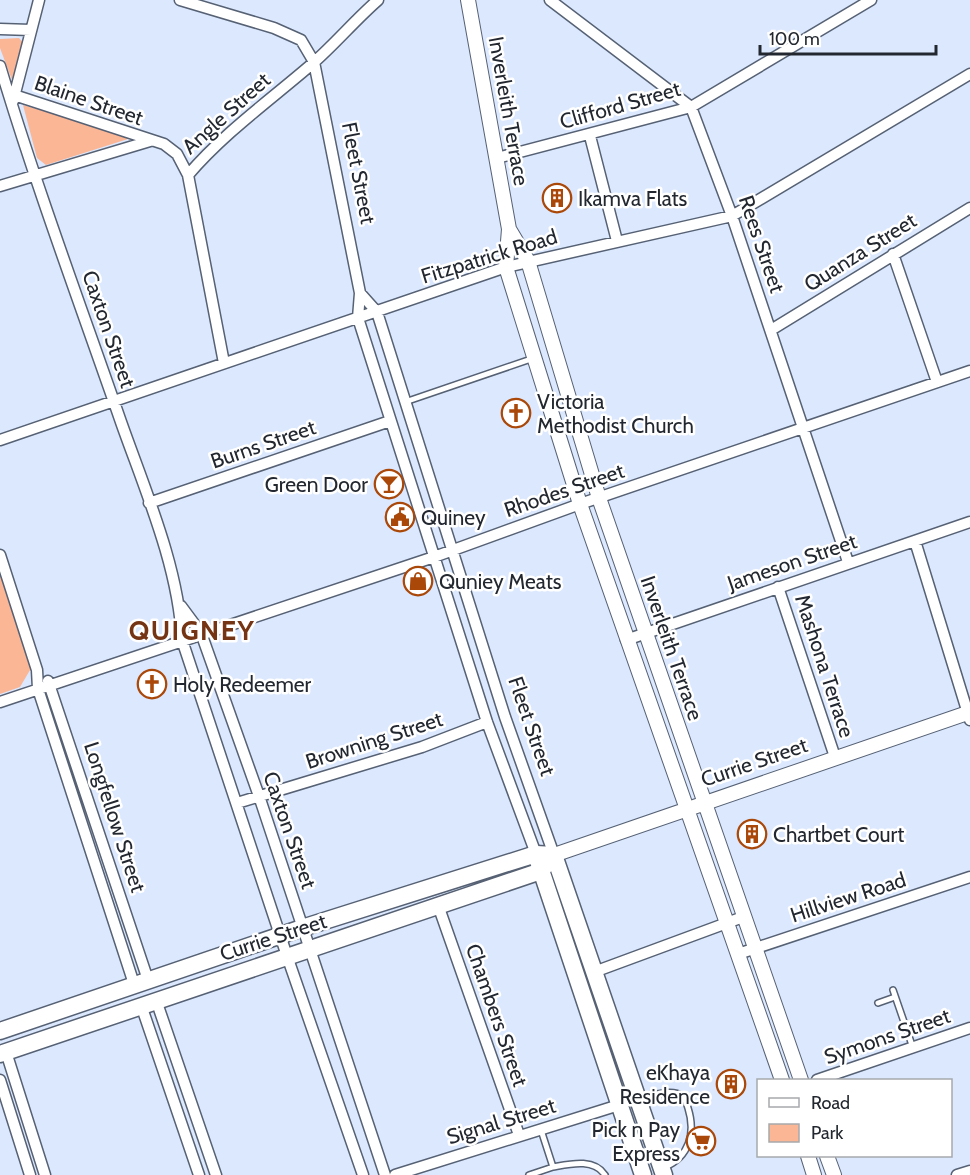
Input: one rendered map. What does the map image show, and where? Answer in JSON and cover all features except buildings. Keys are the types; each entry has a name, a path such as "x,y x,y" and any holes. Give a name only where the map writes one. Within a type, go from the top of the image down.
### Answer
{"main road":[{"name":"Currie Street","path":"0,1031 302,928 536,854 554,855"},
{"name":"Fleet Street","path":"536,854 643,1175"},
{"path":"541,871 554,855"},
{"name":"Fleet Street","path":"554,855 663,1172"},
{"name":"Currie Street","path":"3,1053 308,949 439,908 541,871"}],"street":[{"path":"13,100 39,0"},
{"path":"180,0 274,28 301,40 314,62"},
{"name":"Angle Street","path":"224,363 188,175 214,145 314,62 353,21 378,0"},
{"name":"Inverleith Terrace","path":"468,0 510,229 506,267 580,504 626,640 782,1079"},
{"path":"550,0 691,107"},
{"name":"Clifford Street","path":"497,158 590,136 691,107 856,4 871,0"},
{"path":"0,28 31,30"},
{"name":"Fleet Street","path":"314,62 360,293 358,318 488,722 536,854"},
{"name":"Caxton Street","path":"0,66 13,100 35,176 149,503 181,606 182,640 287,956 363,1175"},
{"name":"Fitzpatrick Road","path":"0,440 506,267 732,216 970,74"},
{"name":"Blaine Street","path":"13,100 81,115 164,144 177,154 188,175"},
{"name":"Rees Street","path":"691,107 732,216 848,562"},
{"path":"590,136 617,241"},
{"name":"Blaine Street","path":"0,186 150,141"},
{"name":"Quanza Street","path":"771,330 970,208"},
{"name":"Inverleith Terrace","path":"510,229 528,261 599,498 703,804 801,1079"},
{"path":"893,254 937,382"},
{"name":"Fleet Street","path":"360,293 377,312 450,550 505,717 554,855"},
{"name":"Rhodes Street","path":"0,702 970,372"},
{"name":"Burns Street","path":"149,503 390,422"},
{"name":"Jameson Street","path":"626,640 970,522"},
{"path":"915,541 969,715"},
{"name":"Longfellow Street","path":"0,555 37,670 38,689 141,982"},
{"name":"Mashona Terrace","path":"778,587 835,757"},
{"name":"Caxton Street","path":"181,606 201,633 259,796 385,1175"},
{"name":"Longfellow Street","path":"37,670 51,684 141,982"},
{"name":"Currie Street","path":"554,855 835,757 969,715"},
{"name":"Browning Street","path":"237,803 422,747 488,722"},
{"name":"Hillview Road","path":"738,954 970,877"},
{"name":"Chambers Street","path":"439,908 519,1135"},
{"path":"594,972 743,917"},
{"path":"148,1003 199,1175"},
{"path":"148,1003 216,1175"},
{"name":"Symons Street","path":"820,1079 970,1028"},
{"path":"3,1053 45,1175"},
{"path":"0,1080 30,1175"},
{"name":"Signal Street","path":"395,1175 619,1105"},
{"path":"809,1157 814,1175"},
{"path":"828,1157 834,1175"},
{"path":"957,1175 970,1171"}],"lane":[{"path":"405,402 534,358"},
{"path":"893,990 912,1048"},
{"path":"878,1003 895,997"},
{"path":"638,1099 675,1093 682,1096 689,1112 693,1132 689,1143 677,1161 663,1172"},
{"path":"540,1129 553,1167"},
{"path":"529,1175 553,1167 584,1164 596,1165 605,1175"}],"green space":[{"path":"19,38 24,44 15,78 12,80 0,48 0,39"},
{"path":"23,105 130,136 128,139 46,165 37,158"},
{"path":"0,573 33,665 20,687 0,694"}],"place":[{"name":"Ikamva Flats","path":"557,198"},
{"name":"Victoria Methodist Church","path":"516,413"},
{"name":"Green Door","path":"389,484"},
{"name":"Quiney","path":"400,517"},
{"name":"Quniey Meats","path":"418,581"},
{"name":"Holy Redeemer","path":"152,684"},
{"name":"Chartbet Court","path":"752,834"},
{"name":"eKhaya Residence","path":"731,1084"},
{"name":"Pick n Pay Express","path":"701,1141"}],"district":[{"name":"QUIGNEY","path":"192,630"}]}
